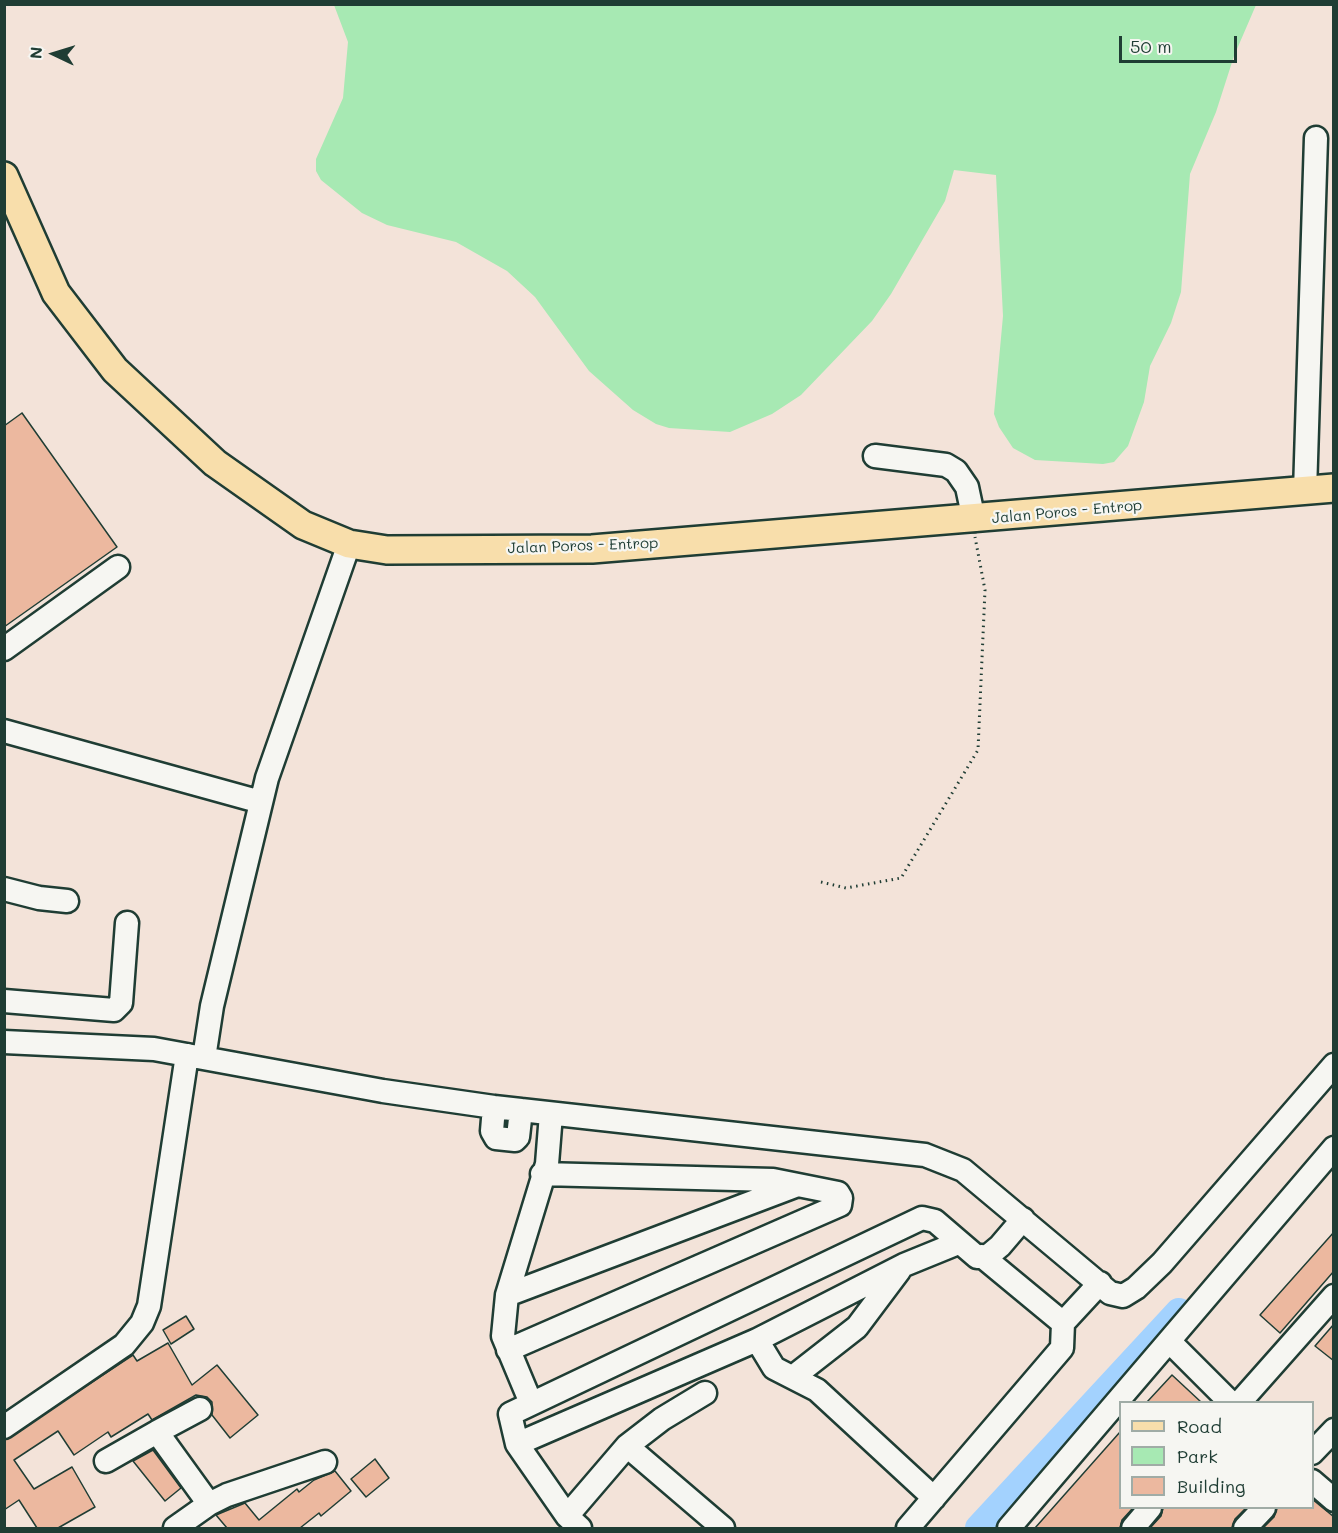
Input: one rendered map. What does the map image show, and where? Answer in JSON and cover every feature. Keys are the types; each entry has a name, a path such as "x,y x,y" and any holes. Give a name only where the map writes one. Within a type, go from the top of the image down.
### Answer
{"main road":[{"name":"Jalan Poros - Entrop","path":"4,176 56,293 115,370 215,463 303,525 349,544 387,550 592,549 974,520 1334,488"}],"street":[{"path":"1305,492 1316,138"},
{"path":"875,456 946,465 956,471 967,487 974,520"},
{"path":"4,1427 124,1345 142,1323 149,1305 190,1064 212,1006 261,802 296,690 349,544"},
{"path":"4,649 118,567"},
{"path":"4,730 261,802"},
{"path":"4,889 39,898 67,901"},
{"path":"4,1001 114,1010 121,1004 127,923"},
{"path":"4,1042 154,1049 190,1064 494,1107 926,1155 963,1170 1081,1303"},
{"path":"982,1256 1081,1303 1110,1293 1123,1296 1149,1275 1334,1065"},
{"path":"494,1107 492,1131 496,1138 515,1140 518,1137 521,1110"},
{"path":"531,1403 503,1336 507,1295 542,1174 547,1164 551,1114"},
{"path":"1009,1528 1334,1148"},
{"path":"508,1350 840,1204 838,1193 774,1180 542,1174"},
{"path":"507,1295 796,1185"},
{"path":"705,1393 662,1419 627,1446 574,1522 517,1444 510,1414 922,1218 935,1221 977,1257 988,1256 1016,1229"},
{"path":"517,1444 757,1340 904,1265 958,1243"},
{"path":"793,1377 857,1327 904,1265"},
{"path":"1241,1401 1334,1296"},
{"path":"908,1528 1062,1348 1081,1303"},
{"path":"757,1340 774,1368 817,1390 934,1498"},
{"path":"1170,1342 1229,1401"},
{"path":"106,1461 200,1409"},
{"path":"1314,1451 1334,1430"},
{"path":"157,1432 208,1504"},
{"path":"627,1446 723,1528"},
{"path":"178,1528 208,1504 256,1484 325,1462"},
{"path":"1314,1483 1334,1500"},
{"path":"1132,1528 1149,1509"},
{"path":"1245,1528 1263,1509"}],"path":[{"path":"821,882 846,888 901,878 978,750 985,590 975,549 974,520"}],"green space":[{"path":"334,5 1256,5 1234,56 1216,112 1190,174 1181,292 1171,323 1150,366 1144,402 1128,446 1114,462 1103,464 1035,460 1013,448 999,427 994,414 1003,316 996,175 954,170 945,201 891,294 872,321 801,395 772,414 730,432 669,428 656,424 633,410 589,371 535,297 507,271 456,242 387,225 362,213 321,180 316,171 316,159 343,98 348,42"}],"building":[{"path":"22,413 117,547 4,627 4,426"},
{"path":"1334,1232 1334,1271 1280,1333 1260,1315"},
{"path":"186,1316 194,1329 171,1344 163,1330"},
{"path":"1334,1324 1334,1361 1315,1346"},
{"path":"168,1343 192,1385 217,1365 258,1415 230,1438 212,1415 212,1402 207,1397 196,1395 152,1420 148,1414 111,1437 108,1432 74,1455 58,1431 14,1460 34,1489 72,1467 95,1507 58,1528 37,1528 19,1500 4,1510 4,1440 133,1355 137,1361"},
{"path":"1172,1375 1200,1401 1148,1401"},
{"path":"1119,1433 1119,1509 1132,1509 1122,1520 1120,1528 1035,1528"},
{"path":"153,1450 181,1488 165,1501 133,1461"},
{"path":"375,1459 389,1478 366,1497 351,1479"},
{"path":"335,1471 351,1491 321,1516 319,1513 300,1528 227,1528 216,1515 245,1503 259,1520 297,1489 299,1492 314,1480"},
{"path":"1314,1501 1334,1517 1334,1528 1263,1528 1274,1517 1277,1509 1314,1509"},
{"path":"1163,1509 1245,1509 1235,1519 1232,1528 1150,1528 1161,1516"}],"waterway":[{"path":"979,1528 1179,1312"}]}
